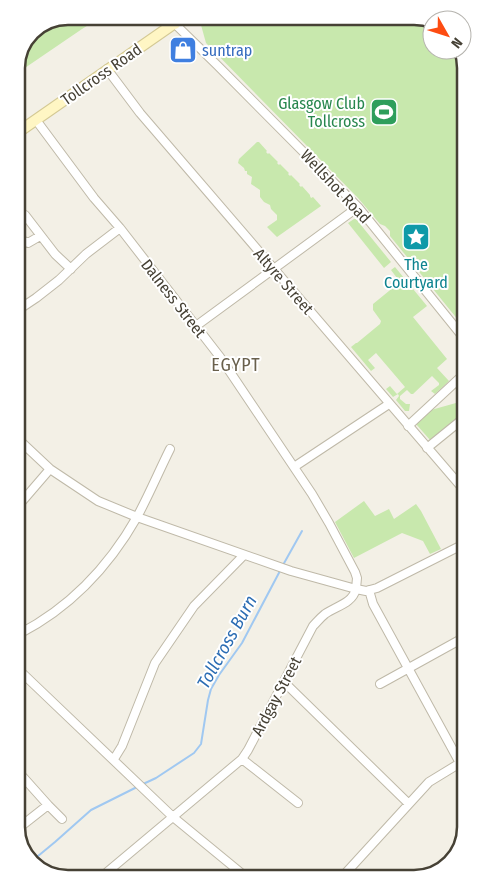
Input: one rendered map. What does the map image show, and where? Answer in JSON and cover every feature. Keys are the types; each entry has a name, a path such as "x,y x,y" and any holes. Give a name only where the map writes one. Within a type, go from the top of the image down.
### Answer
{"street":[{"name":"Tollcross Road","path":"25,128 107,70 165,25"},
{"name":"Wellshot Road","path":"176,25 358,207 457,330"},
{"name":"Altyre Street","path":"107,70 130,102 457,482"},
{"name":"Dalness Street","path":"36,120 94,198 120,228 220,357 318,503 355,572 357,578 356,589"},
{"path":"196,326 358,207"},
{"path":"25,215 55,254 71,269"},
{"path":"25,304 59,280 86,254 120,228"},
{"path":"25,241 28,242 40,236"},
{"path":"408,426 457,381"},
{"path":"294,467 389,404"},
{"path":"428,448 457,424"},
{"path":"25,446 50,469 98,501 137,517 291,572 356,589 369,590 377,588 457,548"},
{"path":"25,630 60,608 86,586 116,551 137,517 170,449"},
{"path":"25,498 50,469"},
{"path":"114,759 122,746 155,663 194,606 244,555"},
{"name":"Ardgay Street","path":"110,870 242,759 313,626 328,612 350,600 356,589"},
{"path":"369,590 373,604 457,752"},
{"path":"380,684 457,641"},
{"path":"25,676 173,817 237,870"},
{"path":"284,682 409,804"},
{"path":"242,759 298,803"},
{"path":"348,870 429,782 457,764"},
{"path":"25,779 62,819"},
{"path":"25,824 48,805"}],"green space":[{"path":"88,25 25,68 26,57 32,44 44,32 60,26"},
{"path":"201,25 422,26 422,60 456,60 457,319 390,236 390,231 380,224 358,198 206,43"},
{"path":"257,142 321,206 277,237 267,227 277,220 277,215 270,205 260,197 260,190 251,184 252,177 238,163 239,159"},
{"path":"356,219 391,262 384,268 348,223"},
{"path":"395,267 427,306 413,317 447,359 437,368 449,381 435,394 431,391 439,383 432,376 413,394 407,390 400,396 400,399 406,404 410,404 409,411 405,411 396,400 399,396 398,394 393,397 386,389 390,386 397,394 405,387 376,353 368,360 375,368 371,371 351,347 380,324 381,321 373,310 373,304 400,282 391,270"},
{"path":"457,403 457,419 430,440 416,424 431,410"},
{"path":"364,501 375,516 389,509 394,519 416,504 441,549 430,554 423,541 402,533 354,558 335,522"}],"waterway":[{"name":"Tollcross Burn","path":"283,565 302,531"},
{"name":"Tollcross Burn","path":"141,785 156,778 194,753 201,744 211,689 242,643 281,569"},
{"name":"Tollcross Burn","path":"37,856 91,810 137,787"}],"place":[{"name":"suntrap","path":"183,50"},
{"name":"Glasgow Club Tollcross","path":"384,112"},
{"name":"The Courtyard","path":"416,237"}],"district":[{"name":"EGYPT","path":"236,365"}]}
